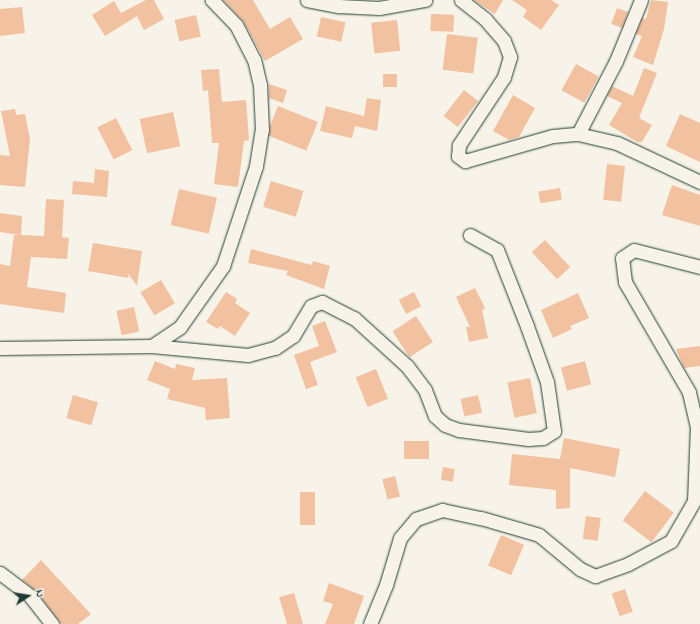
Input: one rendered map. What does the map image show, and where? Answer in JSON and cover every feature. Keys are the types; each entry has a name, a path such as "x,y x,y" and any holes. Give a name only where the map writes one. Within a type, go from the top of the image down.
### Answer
{"street":[{"path":"152,346 180,327 223,266 256,166 262,130 260,85 254,60 236,25 212,0"},
{"path":"307,0 339,6 379,8 425,0"},
{"path":"461,0 485,19 500,35 510,57 504,77 459,145 458,156 466,161 553,136 578,134 617,143 700,182"},
{"path":"578,134 616,61 641,0"},
{"path":"0,348 152,346 248,355 275,348 293,336 311,306 322,302 354,318 407,366 424,390 436,416 445,425 459,430 528,439 542,438 554,431 547,382 497,250 470,235"},
{"path":"370,624 386,584 400,538 416,519 442,510 481,518 539,535 580,569 595,576 628,564 671,541 694,501 697,427 689,392 625,282 622,258 634,250 700,267"},
{"path":"0,573 30,596 52,624"}],"building":[{"path":"146,0 154,0 164,19 144,30 137,16 105,36 92,15 114,1 121,13"},
{"path":"223,0 253,0 270,29 290,17 303,39 265,61 243,21"},
{"path":"474,0 503,0 495,14"},
{"path":"512,0 551,0 559,5 541,30 523,17 527,10"},
{"path":"651,0 668,2 664,29 653,65 633,57 642,36 636,34 642,18 646,19"},
{"path":"22,7 25,33 0,36 0,9"},
{"path":"617,8 628,12 622,28 611,24"},
{"path":"431,14 454,15 453,32 430,31"},
{"path":"196,15 201,36 180,41 175,20"},
{"path":"321,17 345,22 341,42 317,37"},
{"path":"397,20 400,51 374,54 371,23"},
{"path":"447,34 478,38 473,74 443,70"},
{"path":"576,64 599,77 584,103 561,90"},
{"path":"644,68 657,73 639,118 652,125 642,142 637,142 609,125 622,103 607,96 612,86 633,96"},
{"path":"219,69 222,102 246,100 249,140 244,141 238,187 214,184 219,143 212,143 208,90 203,91 201,70"},
{"path":"383,74 397,74 397,87 383,87"},
{"path":"269,84 287,90 283,103 269,98"},
{"path":"464,90 478,101 458,127 444,116"},
{"path":"513,95 535,108 519,137 509,140 493,131"},
{"path":"367,98 381,100 377,131 355,126 352,138 320,131 326,106 364,116"},
{"path":"278,106 318,122 306,151 266,135"},
{"path":"15,109 16,115 25,114 30,139 25,187 0,185 0,155 10,156 1,111"},
{"path":"173,112 180,146 147,153 140,119"},
{"path":"680,114 700,123 700,162 666,146"},
{"path":"116,118 132,150 114,160 97,128"},
{"path":"607,164 625,166 621,202 603,200"},
{"path":"95,169 109,171 107,197 72,194 73,181 94,183"},
{"path":"271,181 304,191 296,217 263,207"},
{"path":"672,185 700,195 700,226 662,215"},
{"path":"560,188 562,200 540,203 538,191"},
{"path":"179,189 217,198 209,234 171,225"},
{"path":"46,199 64,200 62,237 69,238 67,259 31,257 27,287 66,293 64,313 0,304 0,264 10,266 14,235 19,235 0,232 0,213 22,216 21,235 44,236"},
{"path":"545,240 570,267 557,279 532,252"},
{"path":"93,243 142,251 137,286 127,272 129,278 88,271"},
{"path":"251,249 312,265 313,261 330,266 324,289 286,275 288,271 248,263"},
{"path":"161,280 175,303 154,316 140,292"},
{"path":"475,288 485,308 482,310 488,338 469,342 466,327 470,327 456,297"},
{"path":"226,292 237,299 235,303 250,313 235,336 220,326 218,329 206,322"},
{"path":"414,292 421,306 406,314 399,300"},
{"path":"578,293 589,318 570,326 572,329 553,338 541,310"},
{"path":"134,307 139,331 122,335 116,311"},
{"path":"416,316 433,342 409,357 393,331"},
{"path":"325,321 337,352 310,362 318,385 306,389 294,355 319,346 312,326"},
{"path":"700,346 700,366 684,368 676,349"},
{"path":"155,361 175,369 176,364 195,368 192,380 227,378 230,418 206,420 205,408 167,399 170,389 147,380"},
{"path":"585,361 591,384 567,391 561,367"},
{"path":"376,369 388,399 368,407 356,377"},
{"path":"530,378 537,413 514,418 507,382"},
{"path":"73,395 98,402 91,425 66,418"},
{"path":"478,395 482,413 465,417 460,399"},
{"path":"564,438 620,449 615,477 570,468 570,508 556,509 556,490 509,485 512,454 560,459"},
{"path":"404,441 429,441 429,459 404,459"},
{"path":"443,467 455,469 453,482 441,480"},
{"path":"395,476 400,496 387,500 382,479"},
{"path":"645,491 674,513 651,542 623,521"},
{"path":"300,492 315,492 315,525 300,525"},
{"path":"586,516 601,518 598,541 583,539"},
{"path":"501,535 524,545 511,575 488,565"},
{"path":"41,560 91,614 78,624 61,624 36,591 22,580"},
{"path":"329,583 364,596 354,624 325,624 333,604 323,601"},
{"path":"625,589 633,612 620,616 612,594"},
{"path":"294,593 303,624 287,624 279,597"}]}
